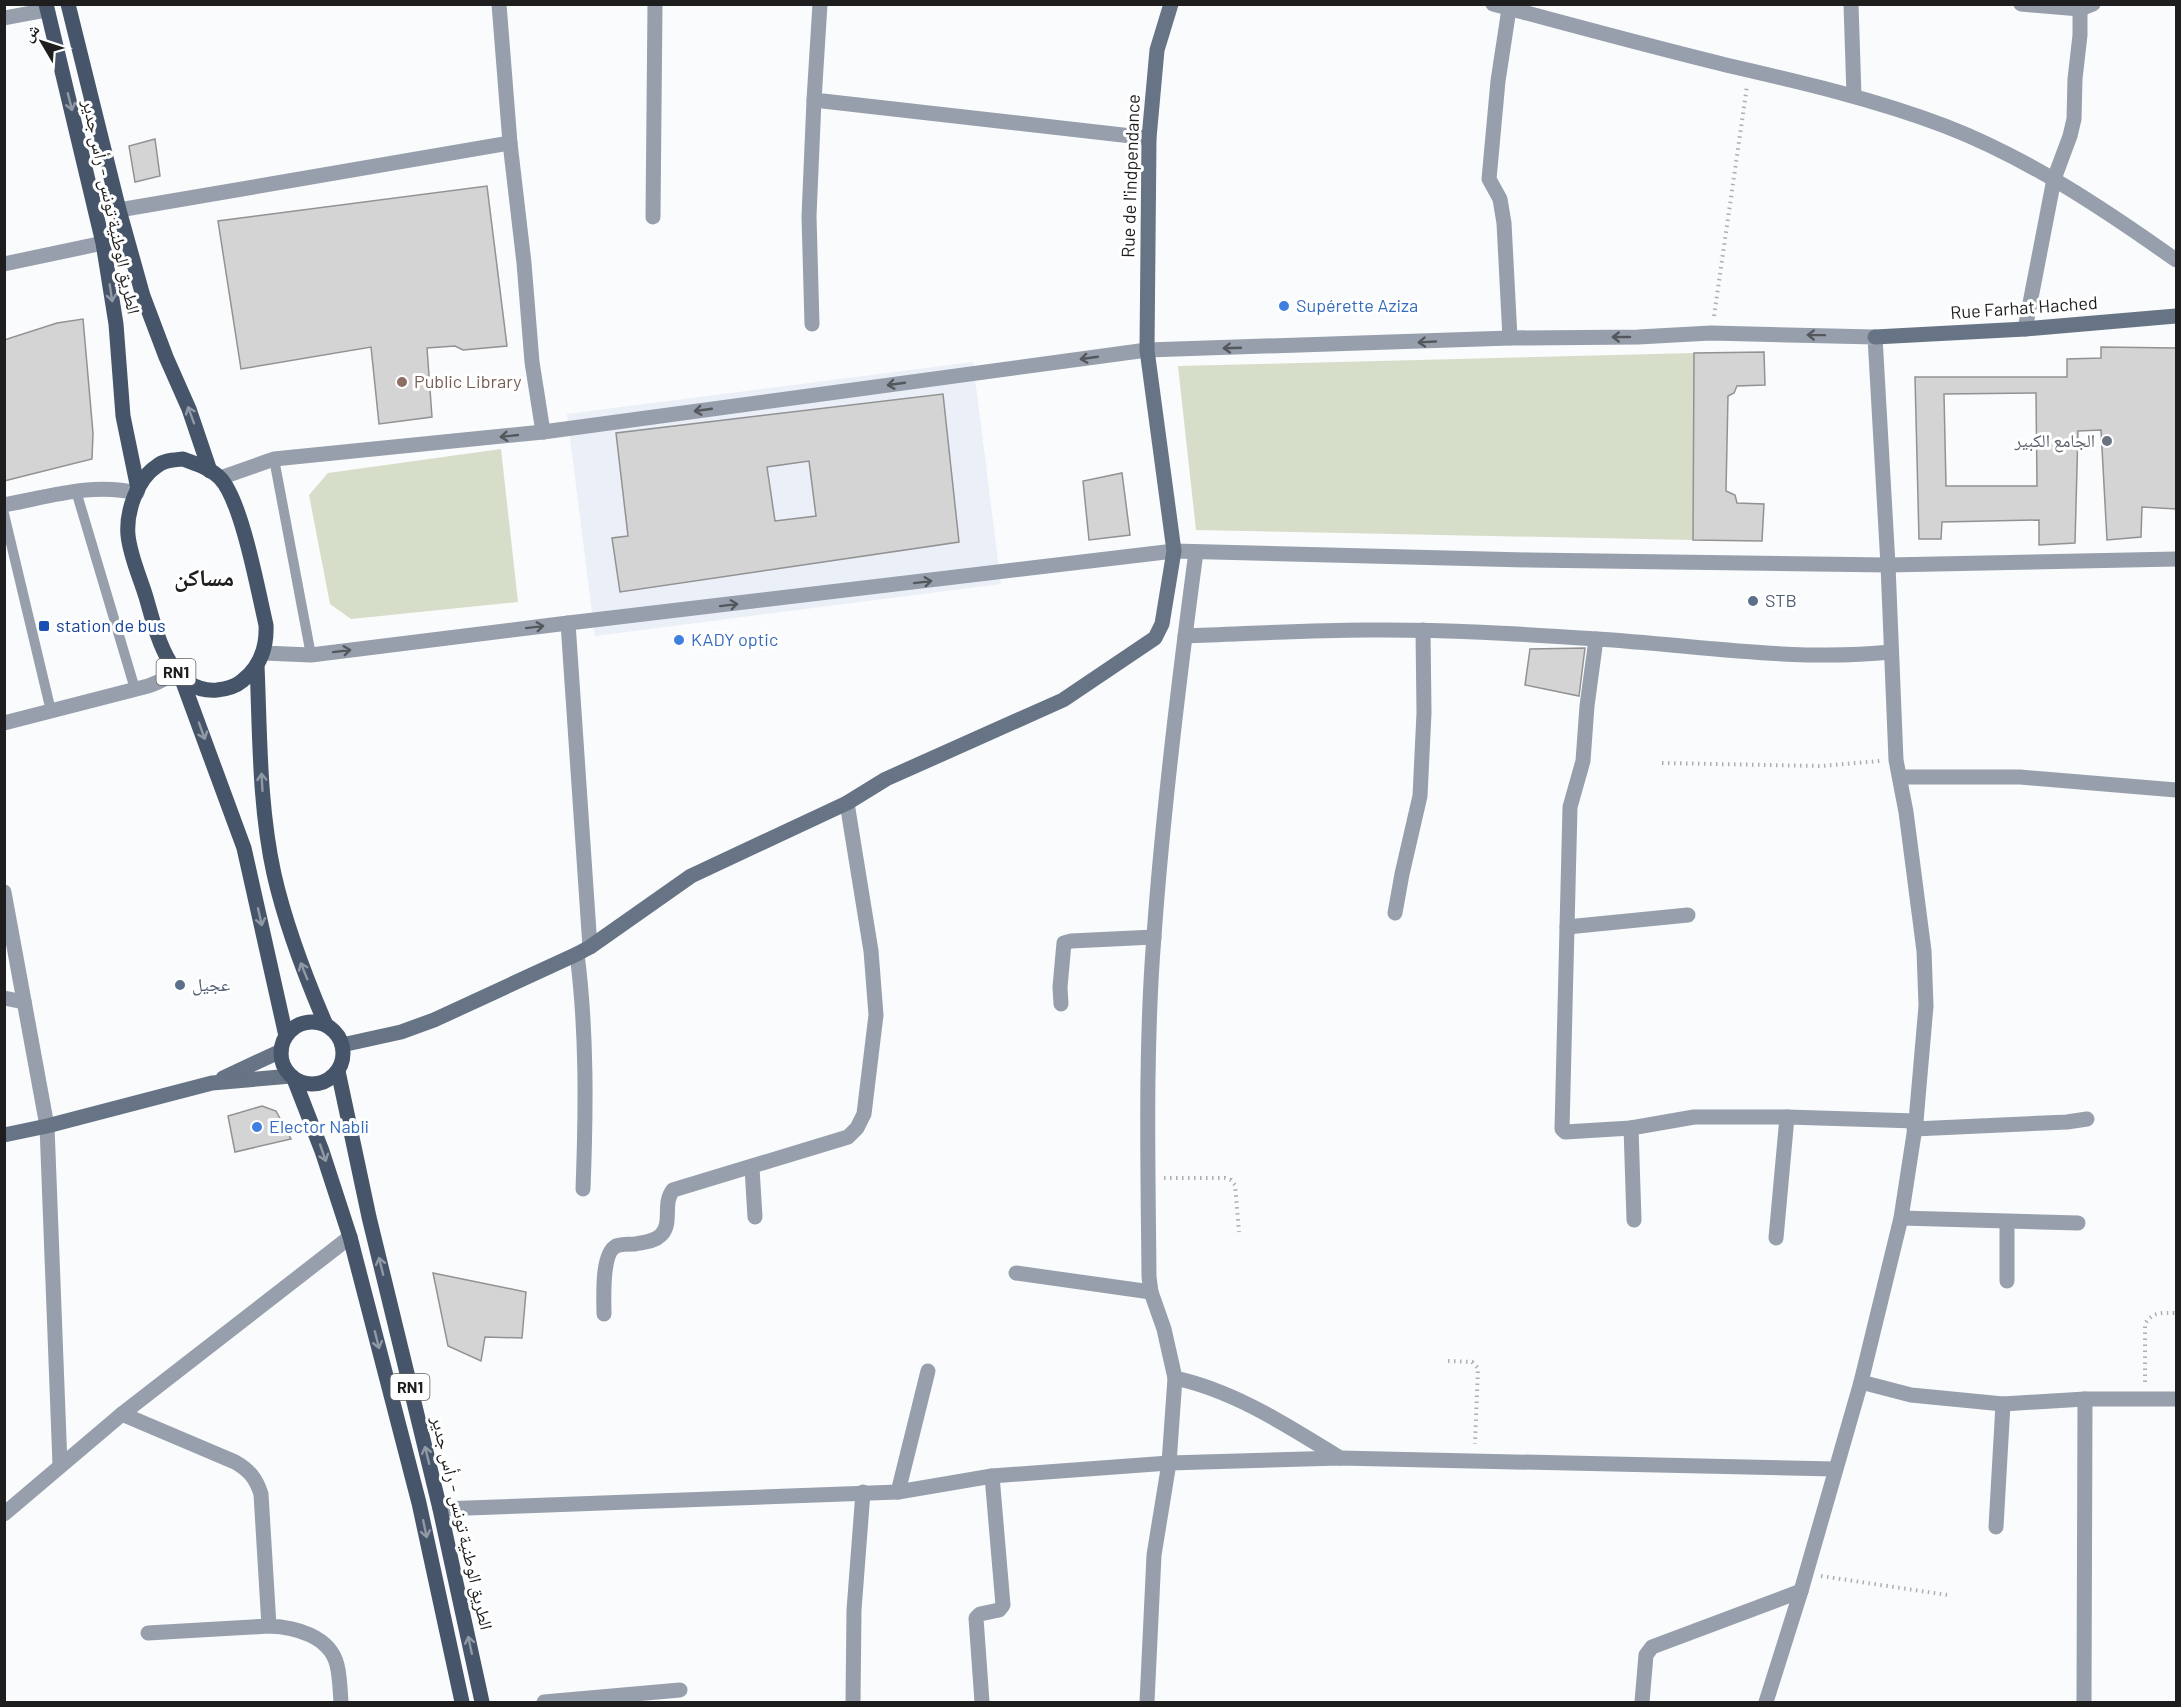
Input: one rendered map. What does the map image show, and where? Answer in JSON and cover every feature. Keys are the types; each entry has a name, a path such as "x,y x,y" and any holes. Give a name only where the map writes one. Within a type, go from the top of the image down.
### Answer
{"main road":[{"name":"الطريق الوطنية تونس - رأس جدير","path":"68,4 119,210 143,296 215,474 229,490 237,510 266,625 267,638 260,659"},
{"name":"الطريق الوطنية تونس - رأس جدير","path":"46,7 103,243 116,324 123,416 138,491"},
{"name":"RN1","path":"215,474 183,459 169,460 158,465 149,473 138,491 129,520 130,544 162,650 177,673 244,848 286,1036"},
{"name":"RN1","path":"177,673 194,685 209,691 227,689 240,683 260,659"},
{"path":"260,659 262,791 274,874 296,954 326,1025"},
{"path":"281,1051 286,1036 300,1024 318,1022 326,1025 336,1034 342,1045"},
{"name":"RN1","path":"338,1071 344,1054 342,1045"},
{"name":"RN1","path":"281,1051 281,1060 292,1077"},
{"name":"الطريق الوطنية تونس - رأس جدير","path":"338,1071 369,1218 440,1509 482,1702"},
{"path":"292,1077 303,1083 322,1083 338,1071"},
{"name":"الطريق الوطنية تونس - رأس جدير","path":"292,1077 322,1150 350,1236 419,1503 462,1702"}],"street":[{"path":"499,4 510,143 524,263 532,362 543,432"},
{"path":"653,217 655,4"},
{"path":"812,324 809,216 820,4"},
{"name":"Rue de l'indpendance","path":"342,1045 401,1032 434,1020 584,951 691,876 847,803 886,780 1063,700 1155,638 1162,624 1174,552 1147,351 1149,138 1156,50 1171,4"},
{"path":"1493,4 1854,96 1945,126 1991,146 2054,179 2176,260"},
{"path":"1851,4 1854,96"},
{"path":"2021,4 2085,6 2074,119 2054,179 2025,329"},
{"path":"4,18 46,7"},
{"path":"1509,9 1498,81 1489,179 1500,199 1504,223 1510,338"},
{"path":"814,100 1149,138"},
{"path":"119,210 510,143"},
{"path":"4,264 103,243"},
{"name":"Rue Farhat Hached","path":"1875,337 2025,329 2176,316"},
{"path":"215,474 274,459 543,432 1147,351 1712,333 1875,337 1896,760 1906,812 1926,976 1926,1006 1915,1125 1901,1218 1861,1382 1801,1591 1766,1702"},
{"path":"4,505 76,491 110,488 138,491"},
{"path":"260,659 311,655 1174,552 1888,565 2176,559"},
{"path":"1147,1702 1154,1555 1169,1463 1175,1378 1164,1329 1150,1292 1149,1066 1154,937 1185,636 1196,552"},
{"path":"568,623 584,951 583,1189"},
{"path":"1185,636 1423,630 1596,639 1764,653 1858,656 1891,652"},
{"path":"1395,913 1420,796 1424,713 1423,630"},
{"path":"1596,639 1587,706 1583,761 1570,807 1568,927 1564,985 1563,1131 1631,1128 1694,1118 1787,1117 1915,1125 2067,1122 2087,1119"},
{"path":"4,723 135,689 177,673"},
{"path":"1900,777 2020,777 2176,790"},
{"path":"604,1314 606,1264 611,1251 617,1246 649,1241 660,1236 666,1226 669,1195 676,1188 752,1168 848,1137 864,1114 876,1015 871,951 847,803"},
{"path":"4,892 47,1126 60,1466"},
{"path":"1568,927 1688,915"},
{"path":"1061,1004 1060,987 1064,943 1154,937"},
{"path":"4,998 24,1002"},
{"path":"4,1135 212,1083 281,1051"},
{"path":"212,1083 292,1077"},
{"path":"1776,1238 1787,1117"},
{"path":"1631,1128 1634,1220"},
{"path":"752,1168 755,1217"},
{"path":"1901,1218 2078,1223"},
{"path":"2007,1222 2007,1281"},
{"path":"4,1514 122,1414 350,1236"},
{"path":"1016,1273 1150,1292"},
{"path":"898,1492 928,1371"},
{"path":"1175,1378 1212,1388 1276,1418 1340,1458"},
{"path":"1861,1382 1911,1395 2002,1404 2085,1399 2176,1399"},
{"path":"2084,1702 2085,1399"},
{"path":"1996,1527 2002,1404"},
{"path":"122,1414 235,1462 247,1469 257,1481 261,1494 269,1626"},
{"path":"440,1509 898,1492 992,1476 1169,1463 1340,1458 1835,1469"},
{"path":"982,1702 976,1618 980,1614 999,1611 1003,1605 992,1476"},
{"path":"853,1702 854,1610 863,1492"},
{"path":"1642,1702 1646,1655 1652,1647 1801,1591"},
{"path":"148,1634 269,1626 284,1626 300,1631 316,1638 332,1654 337,1664 341,1702"},
{"path":"544,1702 680,1690"}],"lane":[{"path":"274,459 311,655"},
{"path":"76,491 135,689"},
{"path":"4,513 51,711"}],"path":[{"path":"1712,333 1749,70"},
{"path":"1662,763 1821,766 1896,760"},
{"path":"1148,1178 1225,1178 1231,1180 1235,1185 1239,1232"},
{"path":"2146,1398 2145,1324 2150,1316 2156,1313 2176,1313"},
{"path":"1448,1361 1472,1362 1478,1368 1474,1460"},
{"path":"1806,1574 1947,1595"}],"shaded area":[{"path":"973,362 1001,584 595,636 567,414"}],"green space":[{"path":"1694,353 1693,540 1196,530 1178,366"},
{"path":"501,449 518,602 351,619 330,604 309,495 328,473"}],"building":[{"path":"155,139 160,176 135,182 129,146"},
{"path":"487,186 507,346 463,350 455,346 427,348 432,417 379,424 371,347 241,369 218,221"},
{"path":"83,319 93,433 92,459 4,481 4,340 57,323"},
{"path":"2101,347 2176,348 2176,509 2142,507 2141,537 2107,540 2101,430 2078,431 2075,543 2039,545 2039,520 1942,522 1941,539 1919,539 1915,377 2067,377 2067,359 2101,358","holes":["2036,393 2037,486 1946,486 1944,394"]},
{"path":"1764,352 1765,385 1737,386 1734,393 1728,396 1726,491 1735,495 1737,503 1764,504 1762,541 1693,540 1694,353"},
{"path":"943,394 959,542 620,592 612,538 628,536 616,433","holes":["809,461 816,516 775,521 767,467"]},
{"path":"1122,473 1130,535 1089,540 1083,481"},
{"path":"1585,648 1579,696 1525,685 1530,649"},
{"name":"Elector Nabli","path":"262,1106 276,1111 291,1139 235,1152 228,1116"},
{"path":"433,1273 526,1292 522,1338 485,1337 481,1361 448,1346"}],"place":[{"name":"Supérette Aziza","path":"1284,306"},
{"name":"Public Library","path":"402,382"},
{"name":"الجامع الكبير","path":"2107,441"},
{"name":"STB","path":"1753,601"},
{"name":"station de bus","path":"44,626"},
{"name":"KADY optic","path":"679,640"},
{"name":"عجيل","path":"180,985"},
{"name":"Elector Nabli","path":"257,1127"}],"district":[{"name":"مساكن","path":"204,578"}]}
